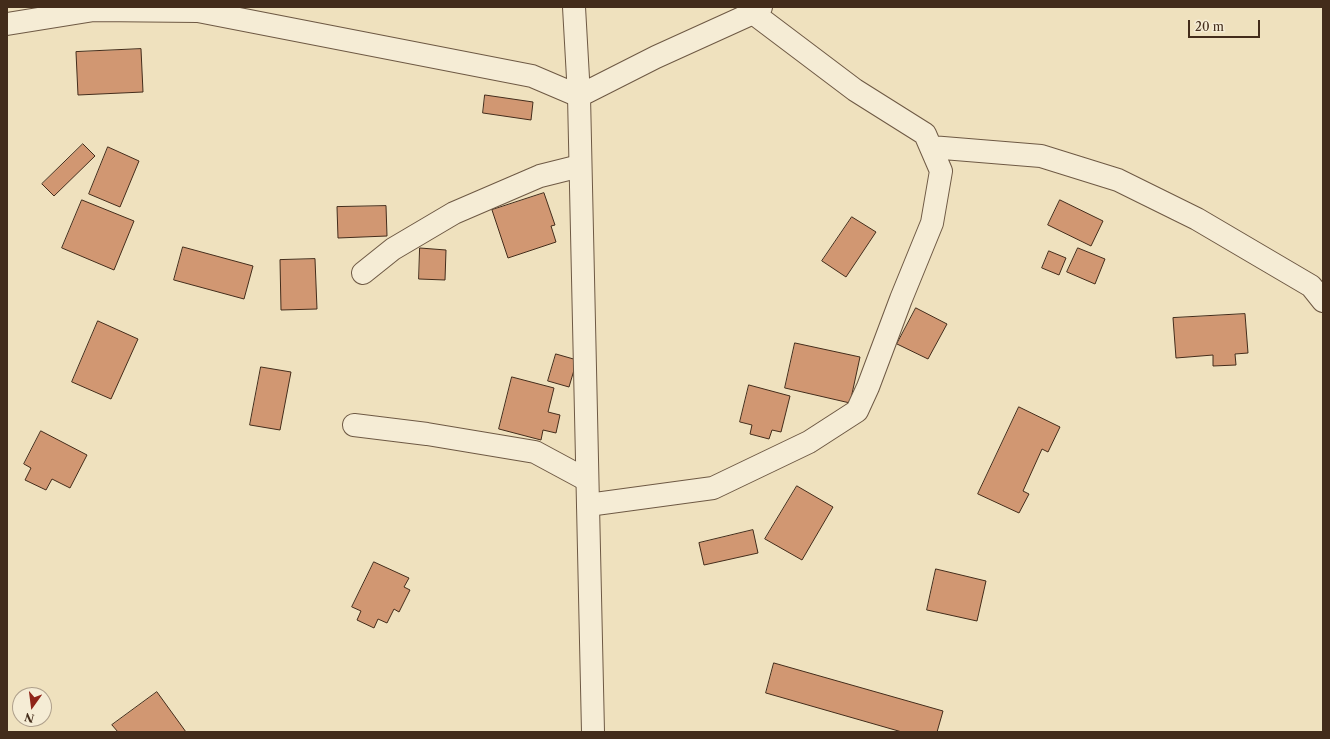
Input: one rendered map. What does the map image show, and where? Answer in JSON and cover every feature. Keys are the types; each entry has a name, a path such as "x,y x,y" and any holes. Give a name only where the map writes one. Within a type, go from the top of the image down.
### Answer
{"street":[{"path":"574,7 580,166 593,732"},
{"path":"7,24 94,10 198,11 532,76 578,96"},
{"path":"578,96 656,57 757,10 855,90 926,134 941,171 932,223 901,299 868,388 857,411 809,442 713,488 588,506"},
{"path":"931,147 1042,156 1118,180 1197,219 1312,286 1323,301"},
{"path":"363,273 393,249 454,213 540,176 580,166"},
{"path":"354,425 427,434 535,452 587,480"}],"building":[{"path":"141,49 143,92 78,95 76,52"},
{"path":"485,95 533,102 531,120 483,113"},
{"path":"83,144 95,156 54,196 42,184"},
{"path":"108,147 139,161 120,207 89,194"},
{"path":"544,193 555,225 551,226 556,242 508,258 492,210"},
{"path":"82,200 134,221 114,270 62,248"},
{"path":"1060,200 1103,221 1091,246 1048,225"},
{"path":"386,206 387,236 338,238 337,207"},
{"path":"852,217 876,232 846,277 822,261"},
{"path":"183,247 253,266 244,299 174,280"},
{"path":"420,248 446,250 445,280 419,279"},
{"path":"1078,248 1105,259 1095,284 1067,272"},
{"path":"1049,251 1066,258 1059,275 1042,268"},
{"path":"315,259 317,309 281,310 280,260"},
{"path":"916,308 947,324 928,359 897,344"},
{"path":"1245,314 1248,353 1235,354 1236,365 1213,366 1213,355 1176,358 1173,318"},
{"path":"98,321 138,339 111,399 72,382"},
{"path":"795,343 860,357 850,403 785,388"},
{"path":"556,354 577,360 569,387 548,381"},
{"path":"261,367 291,372 280,430 250,425"},
{"path":"512,377 554,388 548,412 560,415 556,433 543,430 541,440 499,429"},
{"path":"749,385 790,396 781,432 772,430 769,439 750,434 752,425 740,422"},
{"path":"1019,407 1060,427 1048,452 1042,449 1023,491 1029,494 1019,513 978,494"},
{"path":"41,431 87,455 70,488 52,479 46,490 25,480 31,468 24,464"},
{"path":"797,486 833,507 802,560 765,539"},
{"path":"753,530 758,553 704,565 699,543"},
{"path":"374,562 409,578 404,587 410,590 399,612 394,609 387,623 378,619 374,628 357,620 361,611 352,607"},
{"path":"936,569 986,581 977,621 927,610"},
{"path":"774,663 943,711 937,732 902,732 766,693"},
{"path":"157,692 186,732 118,732 112,725"}]}
